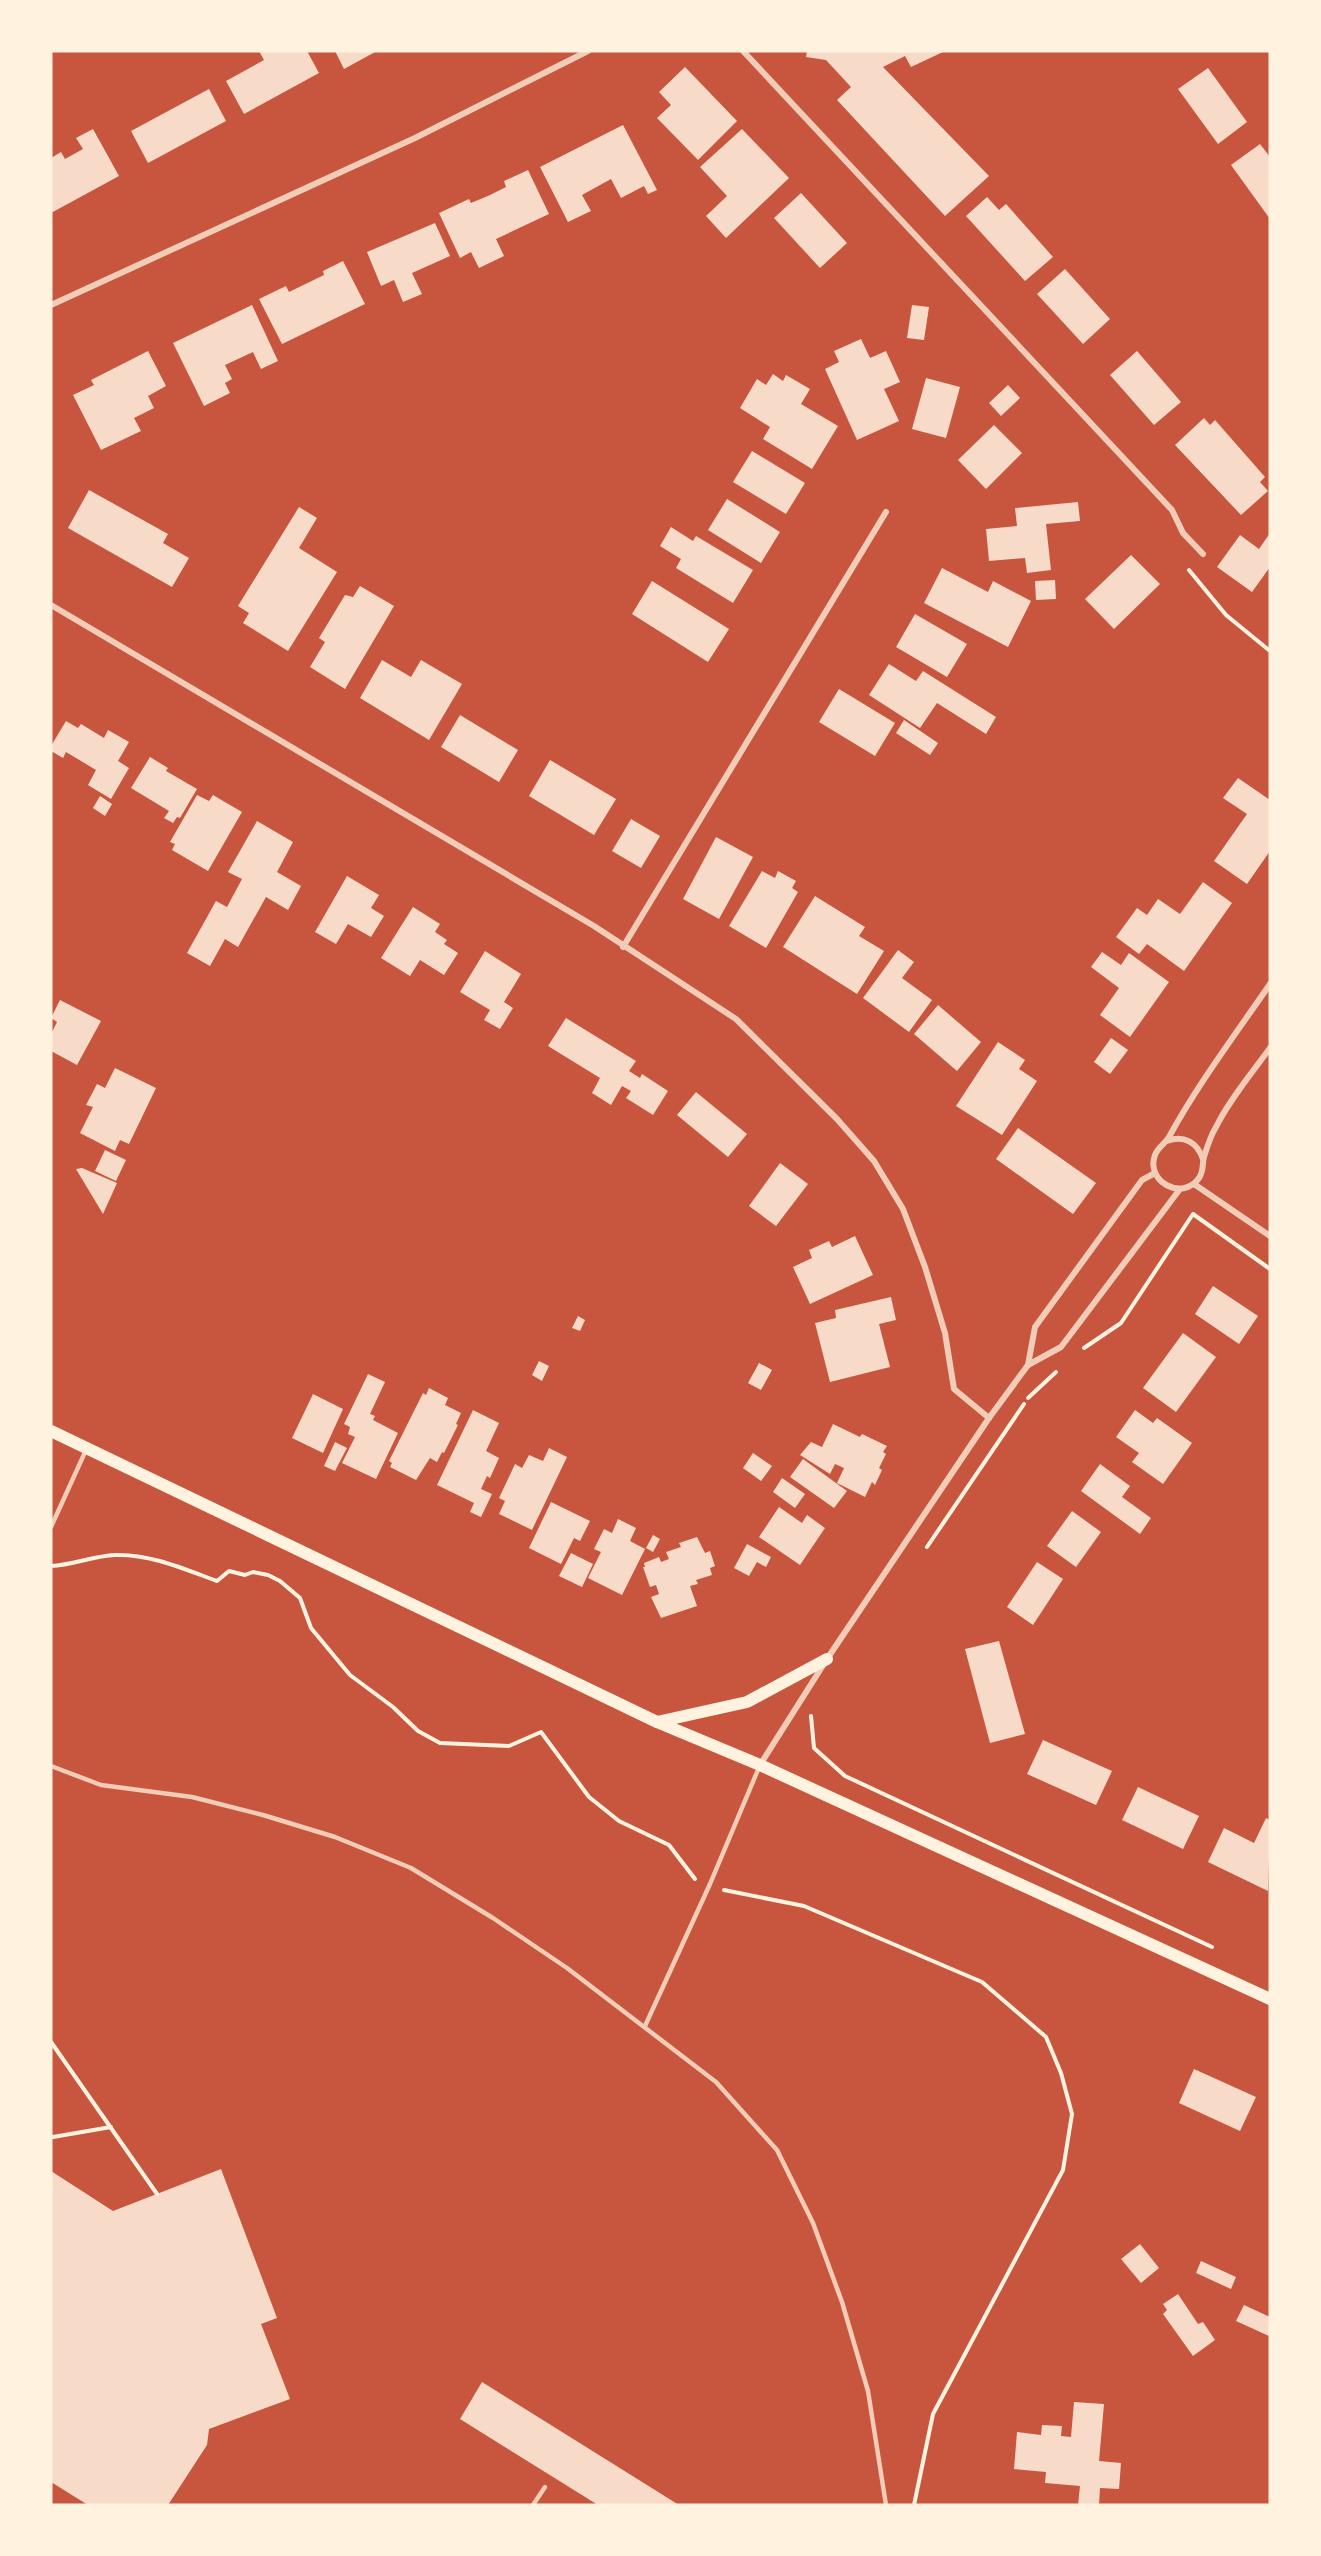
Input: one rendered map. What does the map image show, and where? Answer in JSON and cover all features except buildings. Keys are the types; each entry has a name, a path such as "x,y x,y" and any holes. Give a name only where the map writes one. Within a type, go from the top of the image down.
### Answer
{"main road":[{"path":"51,1431 657,1722 760,1765 1270,1999"},
{"path":"657,1722 747,1702 827,1659"}],"street":[{"path":"51,305 415,138 588,51"},
{"path":"743,51 1172,510 1183,533 1203,554"},
{"path":"623,946 886,512"},
{"path":"51,605 594,926 736,1019 837,1119 874,1161 903,1209 925,1267 945,1333 954,1389 989,1418"},
{"path":"1270,984 1186,1106 1167,1141 1156,1152 1153,1166 1155,1173 1165,1186 1180,1189 1194,1184 1202,1172 1203,1159 1216,1126 1270,1048"},
{"path":"1167,1141 1182,1138 1189,1141 1196,1145 1203,1159"},
{"path":"1028,1365 1035,1327 1142,1180 1155,1173"},
{"path":"1194,1184 1270,1236"},
{"path":"760,1765 827,1659 989,1418 1028,1365 1061,1347 1180,1189"}],"lane":[{"path":"51,1527 88,1448"},
{"path":"645,2026 710,1884 760,1765"},
{"path":"51,1766 100,1785 192,1797 263,1815 335,1838 411,1868 493,1918 567,1968 716,2082 777,2150 813,2223 842,2302 868,2391 886,2505"},
{"path":"533,2505 544,2487"}],"path":[{"path":"1189,570 1226,615 1270,651"},
{"path":"1082,1350 1121,1323 1193,1214 1270,1269"},
{"path":"923,1552 1029,1398 1064,1365"},
{"path":"818,1706 811,1716 814,1748 845,1776 1217,1949"},
{"path":"51,2042 157,2194"},
{"path":"51,2136 111,2127"}]}
